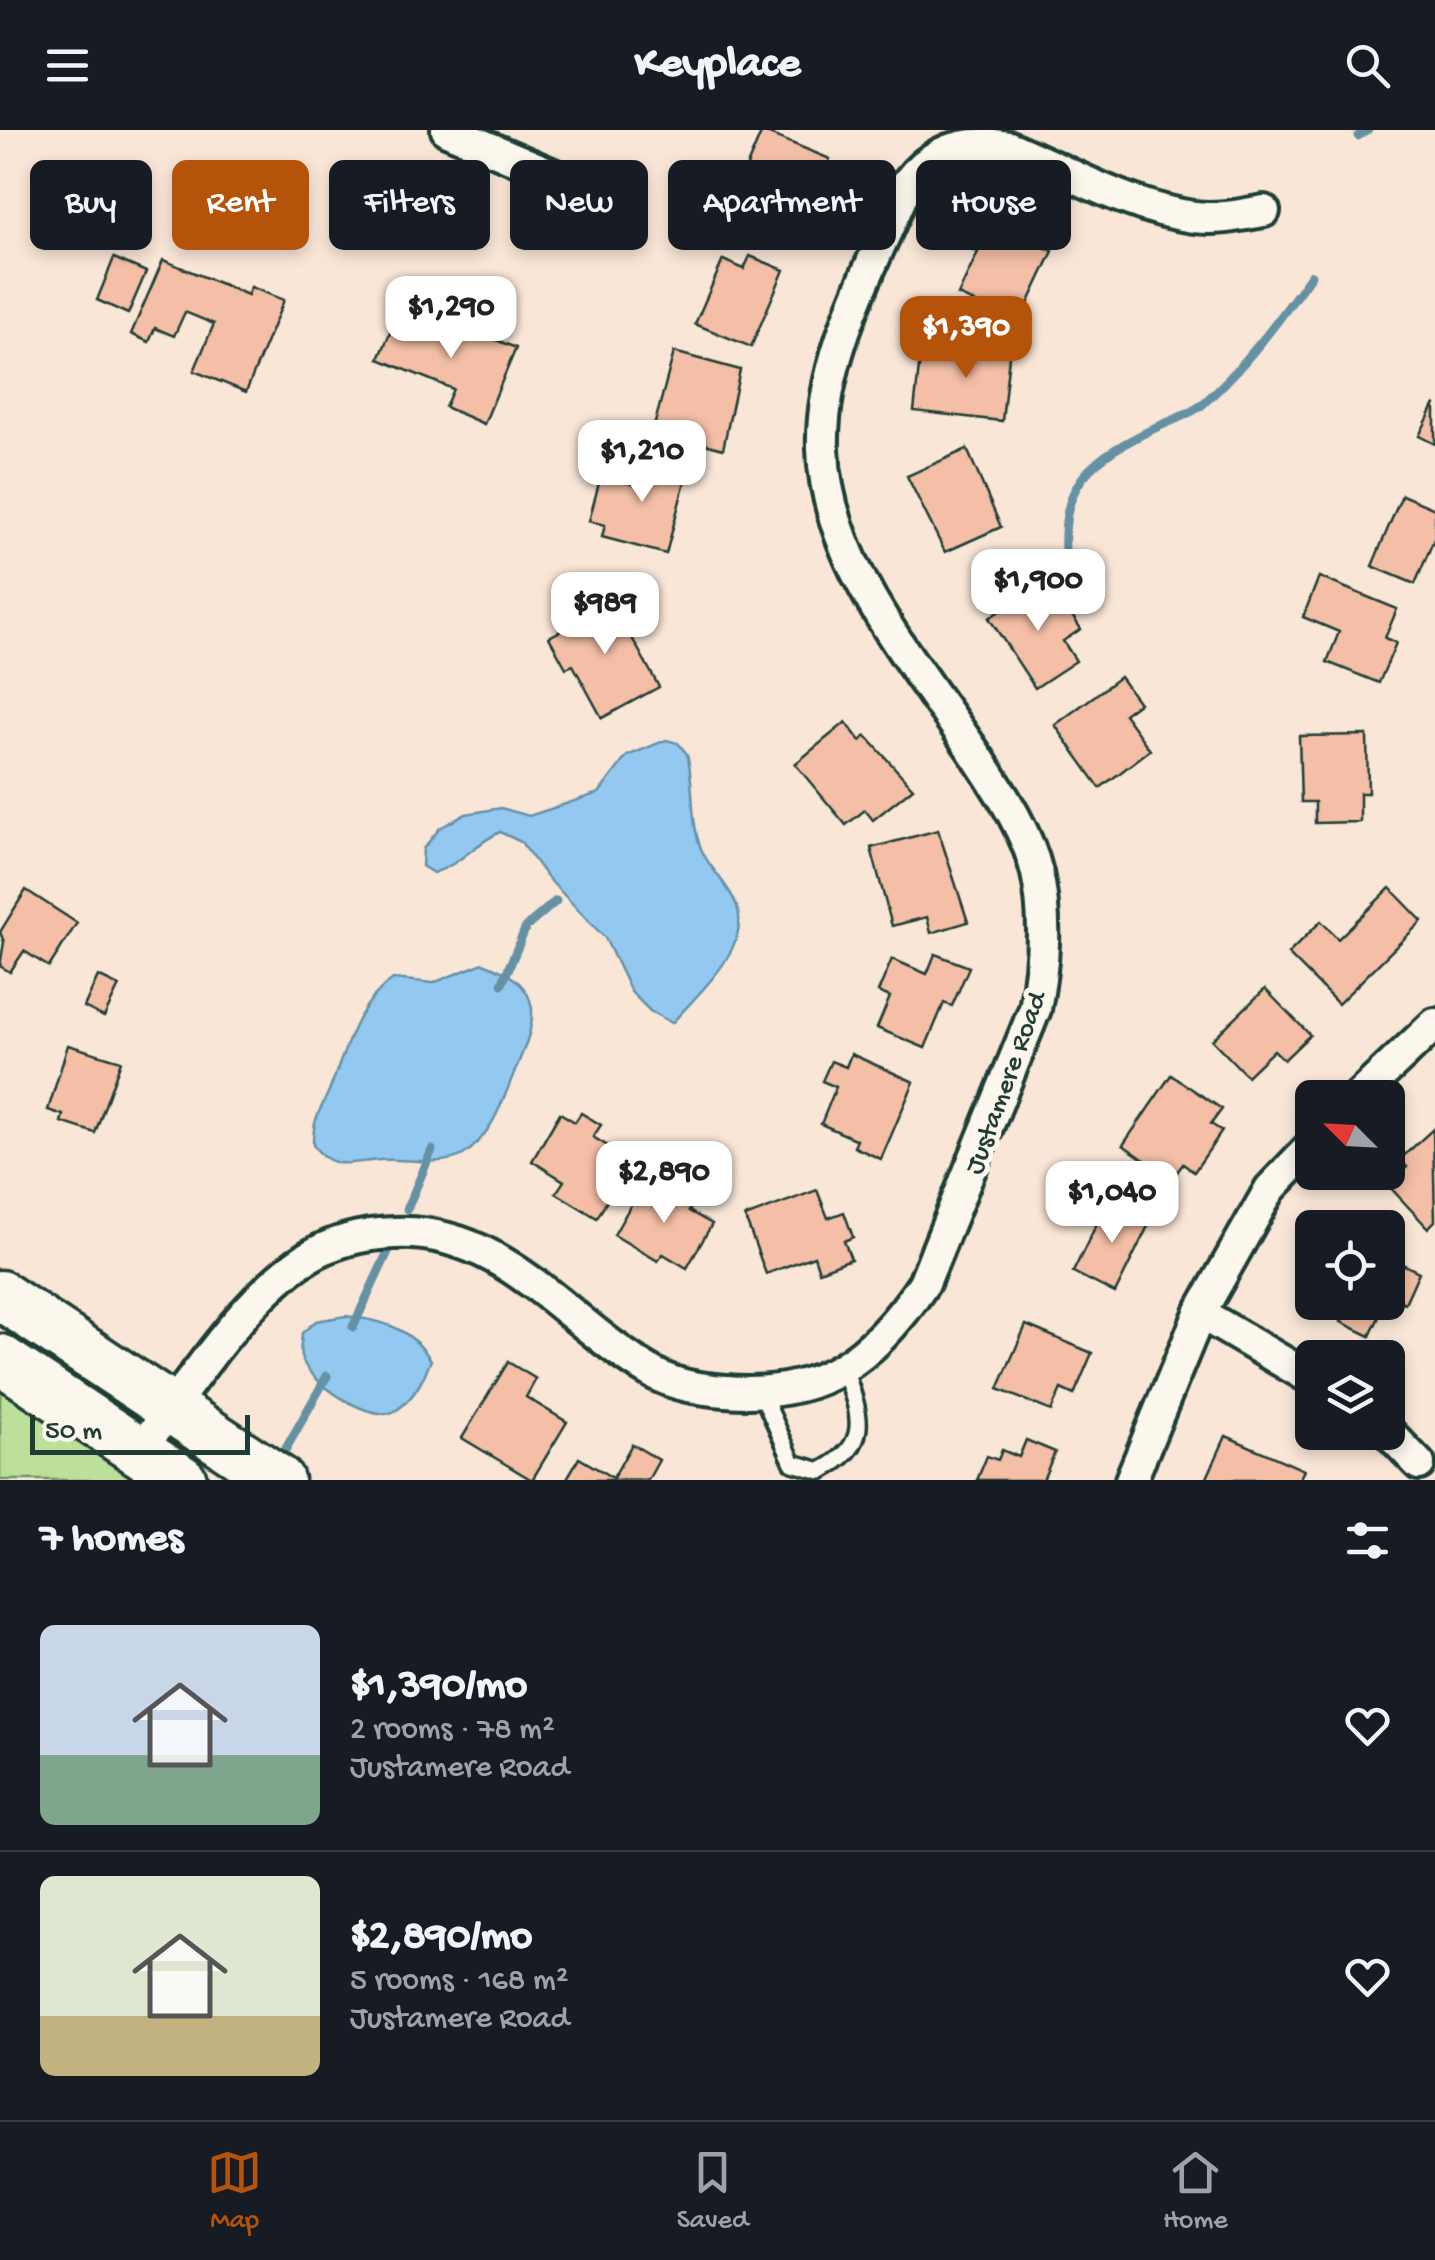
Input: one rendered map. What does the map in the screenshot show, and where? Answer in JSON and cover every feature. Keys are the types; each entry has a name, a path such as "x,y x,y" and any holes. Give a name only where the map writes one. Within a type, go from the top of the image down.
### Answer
{"main road":[{"path":"0,1295 279,1480"},
{"path":"0,1359 182,1480"}],"street":[{"path":"447,130 518,160"},
{"name":"Justamere Road","path":"140,1450 250,1309 286,1272 347,1240 403,1232 452,1238 491,1254 656,1375 698,1389 762,1394 796,1388 844,1369 898,1321 924,1282 1035,1009 1044,966 1039,886 1022,831 874,599 842,540 828,484 824,422 834,368 852,314 908,182 942,150 987,143 1009,147 1160,209 1193,216 1221,218 1264,211"},
{"path":"1376,1080 1435,1024"},
{"path":"1131,1480 1200,1313 1270,1189 1295,1163"},
{"path":"1200,1313 1295,1369"},
{"path":"1405,1450 1419,1464"}],"lane":[{"path":"762,1394 793,1462 821,1471 844,1458 858,1440 857,1406 844,1369"}],"green space":[{"path":"0,1381 148,1480 0,1480"}],"water":[{"path":"666,740 678,743 687,754 699,842 734,899 739,922 736,938 719,970 672,1023 650,1011 631,992 605,938 546,876 521,842 500,832 443,869 433,873 422,866 423,849 440,828 466,814 501,808 529,816 599,793 627,756"},
{"path":"483,963 520,984 532,1010 527,1042 499,1110 480,1140 463,1155 445,1161 343,1163 320,1153 313,1145 316,1120 354,1028 380,989 393,979 433,983"},
{"path":"346,1316 372,1320 404,1333 431,1360 408,1401 395,1411 371,1412 357,1406 327,1388 306,1366 300,1354 302,1333 316,1321"}],"building":[{"path":"762,131 830,159 830,160 750,160"},
{"path":"974,250 1053,251 1019,323 958,295 978,252"},
{"path":"750,256 784,270 751,347 695,324 723,260 744,269"},
{"path":"114,258 146,272 128,314 97,300"},
{"path":"163,260 248,295 251,287 284,300 246,392 194,371 214,324 185,312 174,336 155,328 149,342 131,334"},
{"path":"400,309 446,328 449,321 516,348 484,424 445,407 453,389 379,359"},
{"path":"977,334 1011,338 1002,421 914,411 920,358 943,361 945,348 975,351"},
{"path":"674,352 740,370 723,449 653,430"},
{"path":"1435,404 1435,444 1419,436"},
{"path":"967,449 1001,527 945,552 907,476"},
{"path":"647,455 689,466 666,554 602,537 605,525 589,521 601,475 639,486"},
{"path":"1402,495 1435,509 1435,537 1415,584 1372,566"},
{"path":"1319,577 1397,609 1385,638 1396,643 1379,683 1327,662 1339,632 1303,617"},
{"path":"1037,586 1046,600 1057,593 1081,629 1063,641 1076,661 1035,688 989,618"},
{"path":"608,594 659,687 602,718 573,665 566,668 549,637 578,622 573,614"},
{"path":"1120,677 1139,703 1124,714 1150,750 1100,788 1055,725"},
{"path":"846,722 860,741 866,736 913,788 873,820 865,810 846,825 795,764"},
{"path":"1367,735 1368,793 1360,793 1360,822 1315,823 1315,802 1301,802 1299,736"},
{"path":"938,830 968,922 931,933 927,917 892,926 871,848"},
{"path":"1390,888 1422,921 1338,1004 1288,954 1321,921 1338,939"},
{"path":"26,890 77,923 49,967 24,951 10,972 0,966 4,942 0,932"},
{"path":"935,954 969,967 952,1006 944,1003 925,1048 877,1028 890,997 878,992 892,959 927,974"},
{"path":"98,976 119,986 104,1017 84,1007"},
{"path":"1265,989 1310,1035 1284,1060 1274,1050 1247,1076 1212,1040"},
{"path":"68,1045 121,1061 95,1133 61,1122 63,1115 48,1110"},
{"path":"851,1054 914,1082 881,1159 854,1147 857,1140 821,1124 836,1087 822,1081 831,1061 846,1067"},
{"path":"1171,1075 1222,1109 1211,1124 1222,1131 1194,1172 1183,1164 1172,1179 1123,1145"},
{"path":"560,1113 575,1122 581,1113 601,1125 593,1137 631,1160 597,1218 556,1193 564,1181 532,1161"},
{"path":"1433,1129 1435,1221 1428,1228 1393,1190 1405,1190 1405,1154"},
{"path":"642,1185 663,1197 669,1187 695,1201 689,1211 712,1224 687,1268 663,1254 658,1261 614,1235"},
{"path":"817,1190 828,1218 844,1212 853,1237 844,1241 851,1259 819,1271 814,1256 766,1274 745,1217"},
{"path":"1109,1199 1151,1220 1115,1293 1073,1272"},
{"path":"1405,1265 1419,1272 1405,1303"},
{"path":"1342,1320 1378,1320 1370,1336"},
{"path":"1026,1325 1092,1353 1074,1395 1061,1389 1051,1411 998,1389"},
{"path":"508,1362 536,1379 526,1397 567,1422 532,1480 462,1438"},
{"path":"1226,1436 1304,1470 1299,1480 1206,1480"},
{"path":"1026,1440 1055,1452 1043,1480 977,1480 987,1456 998,1460 1002,1450 1019,1457"},
{"path":"632,1444 659,1460 648,1480 566,1480 579,1458 613,1478"}],"waterway":[{"path":"1358,136 1368,130"},
{"path":"1067,583 1066,525 1070,504 1089,470 1128,442 1203,404 1260,343 1311,275"},
{"path":"502,984 526,927 556,901"},
{"path":"407,1209 432,1150"},
{"path":"353,1327 392,1243"},
{"path":"284,1452 327,1376"}]}
